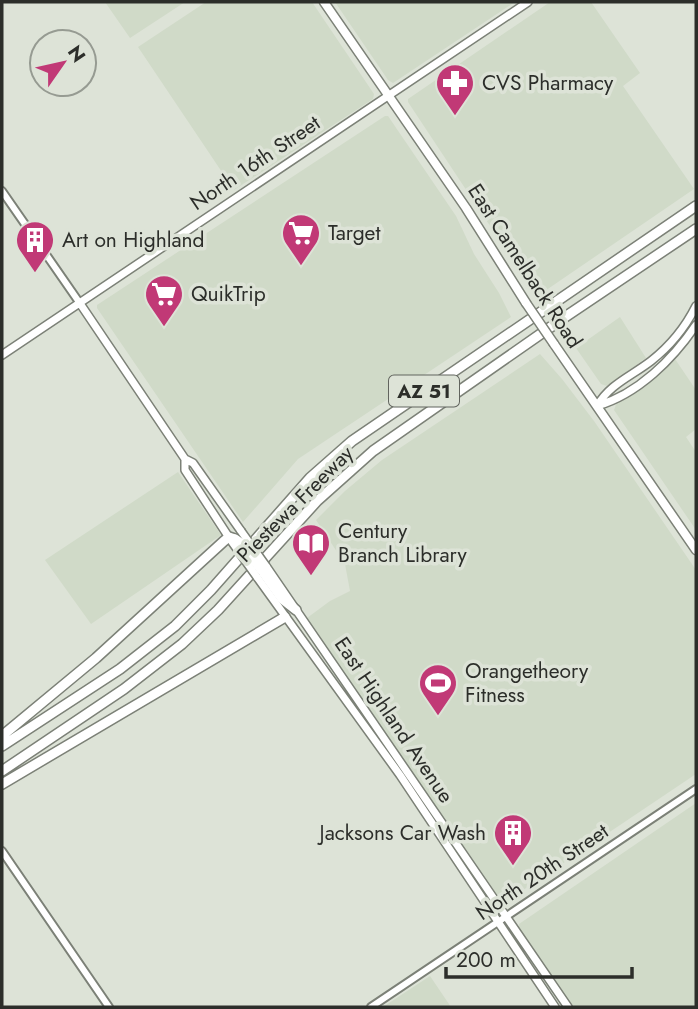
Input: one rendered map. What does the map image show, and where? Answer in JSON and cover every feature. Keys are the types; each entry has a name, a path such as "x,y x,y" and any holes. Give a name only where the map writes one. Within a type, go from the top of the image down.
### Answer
{"highway":[{"name":"Piestewa Freeway","path":"2,746 120,669 175,626 211,590 310,478 352,441 696,206"},
{"name":"Piestewa Freeway","path":"2,771 135,682 182,644 218,610 317,500 373,451 696,229"},
{"path":"2,736 86,667 234,537 282,599 296,610"},
{"path":"2,783 285,617"}],"main road":[{"name":"East Camelback Road","path":"324,2 696,550"},
{"name":"North 16th Street","path":"2,355 528,2"},
{"path":"79,302 185,458 193,463 234,537"},
{"path":"597,406 605,392 671,344 696,306"},
{"path":"597,406 612,402 660,368 678,350 696,325"},
{"path":"185,458 185,470 234,537"},
{"name":"East Highland Avenue","path":"262,571 285,617 403,773"},
{"path":"285,617 296,610"},
{"name":"East Highland Avenue","path":"296,610 403,773 568,1007"},
{"name":"East Highland Avenue","path":"451,843 498,922 555,1007"}],"street":[{"path":"2,191 79,302"},
{"name":"North 20th Street","path":"371,1007 696,789"},
{"path":"2,851 109,1007"}],"shaded area":[{"path":"105,2 185,2 130,38"},
{"path":"206,2 312,2 374,94 373,99 234,190 138,47"},
{"path":"335,2 515,2 393,83 388,80"},
{"path":"550,2 591,2 640,73 623,86 694,189 539,295 498,238 408,99"},
{"path":"388,116 456,216 474,254 511,317 298,459 243,522 97,305"},
{"path":"620,317 646,358 607,386 601,384 576,348"},
{"path":"540,354 594,421 696,570 696,774 507,901 498,898 307,618 330,601 350,591 345,564 316,520 382,460"},
{"path":"675,359 696,390 696,429 686,437 696,452 696,530 614,410 617,402"},
{"path":"178,472 221,535 91,624 45,560"},
{"path":"696,803 696,1007 573,1007 519,928 519,924"},
{"path":"430,976 451,1007 383,1007"}],"place":[{"name":"CVS Pharmacy","path":"455,117"},
{"name":"Target","path":"301,267"},
{"name":"Art on Highland","path":"35,274"},
{"name":"QuikTrip","path":"164,328"},
{"name":"Century Branch Library","path":"311,577"},
{"name":"Orangetheory Fitness","path":"438,717"},
{"name":"Jacksons Car Wash","path":"513,867"}]}
